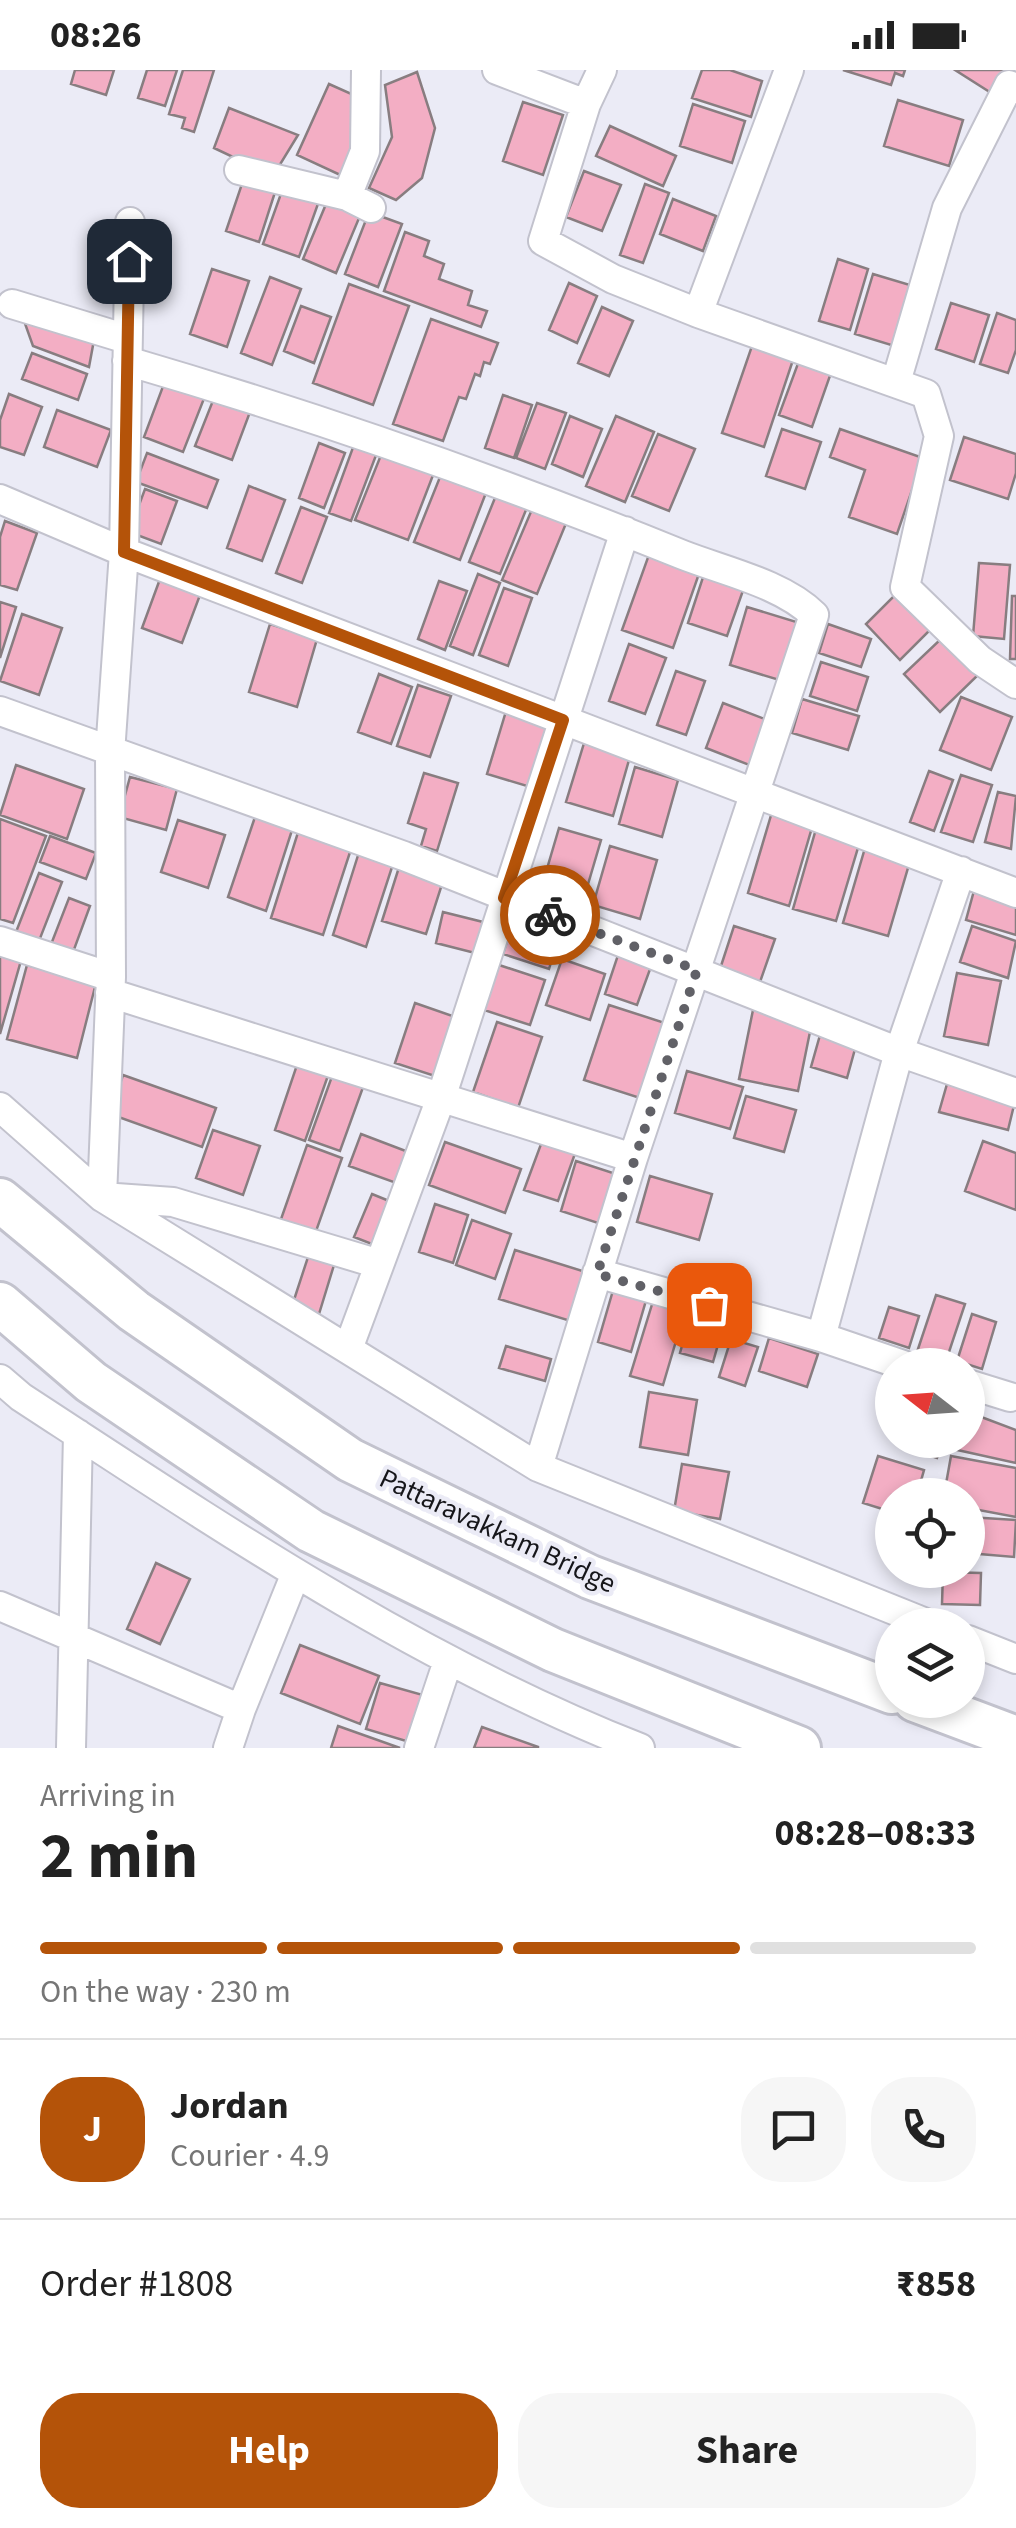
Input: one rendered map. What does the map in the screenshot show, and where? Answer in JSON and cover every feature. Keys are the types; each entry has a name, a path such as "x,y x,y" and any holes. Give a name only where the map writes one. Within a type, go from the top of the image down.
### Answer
{"highway":[{"name":"Pattaravakkam Bridge","path":"0,1200 134,1311 350,1460 590,1577 875,1686"},
{"path":"0,1304 91,1382 311,1531 553,1650 799,1748"},
{"path":"963,1718 1016,1738"}],"street":[{"path":"240,170 359,202 365,151 366,70"},
{"path":"497,70 586,104"},
{"path":"602,70 586,104 543,242 613,279 698,313 926,394 939,436 905,587 980,660 1016,684"},
{"path":"698,313 789,70"},
{"path":"896,382 947,208 1009,86 1016,89"},
{"path":"102,1197 111,985 110,753 124,552 130,222"},
{"path":"12,304 127,350 625,531 786,596 814,615 633,1158 538,1467"},
{"path":"0,499 124,552 1016,892"},
{"path":"348,1349 440,1098 625,531"},
{"path":"0,711 404,856 899,1052 1016,1093"},
{"path":"821,1336 899,1052 961,872"},
{"path":"0,941 111,985 440,1098 633,1158"},
{"path":"0,1107 102,1197 538,1467 889,1608"},
{"path":"102,1197 173,1202 379,1264"},
{"path":"597,1274 821,1336 875,1355"},
{"path":"0,1379 78,1434 296,1573 448,1661 640,1748"},
{"path":"985,1387 1014,1391"},
{"path":"71,1748 78,1434"},
{"path":"228,1748 296,1573"},
{"path":"0,1606 241,1709"},
{"path":"985,1647 1016,1659"},
{"path":"418,1748 448,1661"}],"building":[{"path":"75,70 114,70 106,95 71,84"},
{"path":"147,70 177,70 165,106 138,98"},
{"path":"183,70 214,70 194,132 182,128 185,118 169,114"},
{"path":"702,70 730,70 762,81 751,117 692,98"},
{"path":"843,70 905,70 903,76 895,73 891,85"},
{"path":"955,70 1012,70 996,96"},
{"path":"417,72 435,128 422,178 396,200 369,188 392,137 385,85"},
{"path":"329,84 356,96 349,179 297,155"},
{"path":"898,100 963,120 949,166 884,146"},
{"path":"523,102 563,115 543,175 503,161"},
{"path":"693,104 745,121 732,163 680,146"},
{"path":"229,108 298,135 273,176 214,148"},
{"path":"610,126 676,156 663,186 596,156"},
{"path":"584,171 621,185 602,231 566,217"},
{"path":"245,175 277,186 259,242 226,231"},
{"path":"645,184 669,193 643,263 620,255"},
{"path":"283,188 319,201 299,257 263,244"},
{"path":"329,197 362,211 336,273 303,259"},
{"path":"673,199 716,216 703,251 660,234"},
{"path":"369,212 402,224 378,287 345,274"},
{"path":"405,232 429,241 424,256 444,264 439,279 472,291 468,305 487,311 481,327 384,291"},
{"path":"838,259 868,269 850,330 819,321"},
{"path":"212,269 249,281 227,347 190,334"},
{"path":"873,274 920,288 901,348 855,334"},
{"path":"270,277 301,289 272,365 241,353"},
{"path":"569,283 597,296 577,343 549,330"},
{"path":"349,284 409,306 373,405 313,383"},
{"path":"951,303 989,315 974,362 936,349"},
{"path":"301,306 331,317 314,363 284,351"},
{"path":"602,307 633,321 609,376 578,363"},
{"path":"997,313 1016,320 1016,350 1008,373 980,364"},
{"path":"23,318 94,340 89,367 33,346"},
{"path":"431,319 498,343 490,364 484,362 480,376 475,374 466,399 459,397 443,441 393,424"},
{"path":"753,343 794,357 764,447 722,433"},
{"path":"32,353 87,374 78,400 22,379"},
{"path":"800,358 832,370 812,427 779,415"},
{"path":"165,381 205,396 183,452 144,437"},
{"path":"9,394 42,407 24,455 0,447 0,420"},
{"path":"503,395 532,405 514,458 485,448"},
{"path":"214,398 250,412 232,460 195,446"},
{"path":"537,403 566,413 545,469 516,458"},
{"path":"57,410 111,430 97,467 44,447"},
{"path":"570,416 602,429 583,477 552,464"},
{"path":"616,416 654,432 625,502 586,486"},
{"path":"782,429 821,442 805,489 766,476"},
{"path":"840,429 923,458 897,534 849,517 865,470 830,457"},
{"path":"658,434 695,449 669,511 632,496"},
{"path":"964,437 1016,454 1016,473 1008,499 950,480"},
{"path":"355,442 378,450 351,521 329,513"},
{"path":"319,443 345,453 324,508 299,498"},
{"path":"383,450 435,470 408,540 355,520"},
{"path":"147,453 218,480 207,508 136,482"},
{"path":"444,467 489,485 460,560 414,542"},
{"path":"249,486 285,500 262,561 227,548"},
{"path":"499,488 530,500 500,574 469,562"},
{"path":"145,489 177,501 161,544 129,532"},
{"path":"301,507 327,517 302,583 276,573"},
{"path":"533,507 567,521 537,594 502,580"},
{"path":"5,521 37,533 17,590 0,585 0,537"},
{"path":"651,549 701,568 673,648 622,630"},
{"path":"979,563 1010,565 1004,639 973,636"},
{"path":"706,568 746,582 727,636 688,623"},
{"path":"478,574 500,583 473,655 450,646"},
{"path":"160,579 200,595 182,643 142,628"},
{"path":"439,581 467,591 445,650 418,639"},
{"path":"504,588 532,598 508,666 479,655"},
{"path":"899,591 933,627 900,660 866,624"},
{"path":"1012,596 1016,596 1016,659 1010,659"},
{"path":"0,602 16,607 0,658"},
{"path":"747,607 803,624 786,682 730,665"},
{"path":"22,614 62,628 39,695 0,681"},
{"path":"270,624 317,639 297,707 249,692"},
{"path":"828,624 871,639 861,667 819,653"},
{"path":"943,637 978,675 940,712 904,674"},
{"path":"629,644 666,658 645,714 609,701"},
{"path":"821,662 868,677 857,711 810,696"},
{"path":"676,671 705,681 686,735 657,725"},
{"path":"379,674 412,687 391,744 358,732"},
{"path":"418,685 451,696 430,757 397,746"},
{"path":"961,697 1012,717 991,770 940,750"},
{"path":"802,699 859,716 848,750 792,733"},
{"path":"723,703 775,723 757,768 706,748"},
{"path":"507,708 557,723 537,789 487,774"},
{"path":"585,740 631,753 613,816 566,802"},
{"path":"16,765 84,789 67,839 0,815"},
{"path":"635,767 678,780 662,837 619,824"},
{"path":"929,771 953,780 934,831 910,822"},
{"path":"424,773 458,783 437,851 421,846 426,829 408,823"},
{"path":"961,775 992,785 973,842 941,832"},
{"path":"130,777 177,789 166,830 119,817"},
{"path":"998,792 1016,796 1011,849 985,842"},
{"path":"257,811 294,824 266,911 228,897"},
{"path":"772,812 813,824 789,906 748,893"},
{"path":"0,819 46,836 13,923 0,919"},
{"path":"178,820 225,835 208,888 161,872"},
{"path":"300,826 353,843 323,935 271,918"},
{"path":"559,828 601,840 581,908 539,896"},
{"path":"816,829 860,841 836,921 793,909"},
{"path":"50,836 96,853 86,879 40,862"},
{"path":"610,846 657,860 640,919 593,905"},
{"path":"865,848 910,861 888,936 843,923"},
{"path":"360,849 394,861 366,947 333,935"},
{"path":"400,864 444,878 426,934 382,921"},
{"path":"39,873 62,882 39,941 16,932"},
{"path":"975,887 1016,899 1016,935 966,920"},
{"path":"69,898 90,906 72,955 50,947"},
{"path":"443,912 483,922 475,953 436,943"},
{"path":"515,916 561,930 549,969 503,954"},
{"path":"734,926 775,939 760,982 720,969"},
{"path":"972,926 1016,941 1008,978 960,962"},
{"path":"620,949 653,961 637,1005 605,994"},
{"path":"0,950 22,957 0,1034"},
{"path":"562,959 605,974 590,1020 546,1005"},
{"path":"27,965 96,983 77,1058 7,1039"},
{"path":"499,965 545,980 530,1025 484,1010"},
{"path":"957,973 1001,981 988,1045 944,1036"},
{"path":"415,1003 461,1019 441,1078 395,1063"},
{"path":"609,1005 668,1024 643,1099 584,1080"},
{"path":"753,1010 812,1022 798,1091 739,1079"},
{"path":"497,1022 542,1037 518,1108 473,1092"},
{"path":"822,1028 858,1038 847,1078 811,1067"},
{"path":"300,1056 331,1067 305,1141 275,1130"},
{"path":"335,1068 366,1079 340,1151 309,1140"},
{"path":"687,1071 743,1087 730,1129 675,1113"},
{"path":"123,1075 216,1108 202,1147 110,1114"},
{"path":"947,1084 1015,1101 1008,1130 939,1112"},
{"path":"746,1096 796,1110 784,1152 734,1138"},
{"path":"213,1130 260,1146 243,1195 196,1178"},
{"path":"361,1134 411,1153 399,1184 349,1166"},
{"path":"544,1136 577,1148 558,1201 524,1190"},
{"path":"983,1141 1016,1153 1016,1210 965,1191"},
{"path":"445,1142 521,1169 505,1213 429,1185"},
{"path":"307,1145 342,1158 315,1234 280,1222"},
{"path":"576,1161 616,1174 601,1224 561,1211"},
{"path":"650,1176 712,1194 699,1240 637,1222"},
{"path":"372,1194 399,1205 382,1248 354,1237"},
{"path":"435,1204 468,1215 453,1263 419,1252"},
{"path":"472,1220 511,1234 495,1279 456,1265"},
{"path":"515,1250 592,1274 577,1323 499,1299"},
{"path":"308,1257 334,1265 319,1314 292,1306"},
{"path":"614,1287 647,1297 631,1352 598,1342"},
{"path":"936,1295 965,1304 950,1348 918,1348"},
{"path":"654,1298 686,1307 663,1385 630,1376"},
{"path":"889,1307 919,1316 909,1348 879,1338"},
{"path":"972,1314 996,1322 985,1359 985,1348 961,1348"},
{"path":"690,1318 723,1327 713,1362 680,1353"},
{"path":"769,1338 818,1354 807,1387 759,1371"},
{"path":"731,1339 758,1347 745,1386 719,1377"},
{"path":"506,1346 551,1359 545,1381 499,1368"},
{"path":"649,1392 697,1400 688,1455 640,1447"},
{"path":"985,1418 1016,1430 1016,1463 985,1456"},
{"path":"877,1458 924,1470 922,1478 875,1478 875,1507 863,1503"},
{"path":"951,1458 1016,1468 1016,1517 985,1511 985,1478 947,1478"},
{"path":"682,1464 729,1472 720,1519 674,1511"},
{"path":"985,1518 1016,1520 1014,1557 985,1554"},
{"path":"156,1563 190,1579 160,1644 127,1629"},
{"path":"942,1588 981,1588 980,1605 942,1604"},
{"path":"300,1645 379,1676 360,1724 281,1693"},
{"path":"380,1683 430,1697 416,1744 366,1729"},
{"path":"338,1726 400,1748 331,1748"},
{"path":"482,1727 538,1747 538,1748 474,1748"}],"way so far":[{"path":"550,915 697,970 597,1274 709,1305"}],"route":[{"path":"129,261 124,552 563,720 504,898 550,915"}]}
